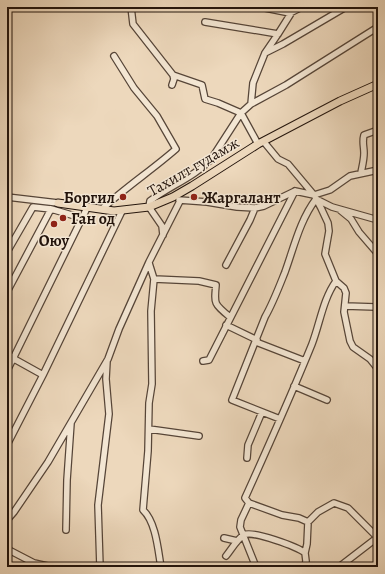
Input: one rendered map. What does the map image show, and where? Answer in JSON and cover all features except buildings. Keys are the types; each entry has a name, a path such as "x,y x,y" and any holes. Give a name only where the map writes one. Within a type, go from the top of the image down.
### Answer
{"main road":[{"name":"Тахилт гудамж","path":"58,203 87,208 122,211 149,207 173,197 261,143 340,101 378,84"}],"street":[{"path":"131,7 133,24 172,75 174,79 172,85"},
{"path":"260,7 290,13 302,7"},
{"path":"251,104 252,83 265,53 295,7"},
{"path":"265,53 346,7"},
{"path":"205,22 278,34"},
{"path":"163,235 162,226 149,207 151,200 207,163 241,113 251,104 286,85 378,27"},
{"path":"102,209 122,191 176,149 157,116 134,88 114,56"},
{"path":"172,75 202,85 205,99 241,113 261,143 278,159 288,164 315,197 328,223 329,231 325,254 336,281 344,288 346,293 344,312 350,341 353,347 370,359 378,369"},
{"path":"360,174 363,164 364,152 362,141 364,135 378,130"},
{"path":"280,419 232,400 284,273 303,220 315,197 330,190 350,176 378,170"},
{"path":"173,197 180,201 207,202 237,207 255,208 264,206 295,191 315,197 332,207 378,220"},
{"path":"203,361 209,360 230,316 254,273 295,191"},
{"name":"Тахилт гудамж","path":"7,196 58,203"},
{"path":"7,520 48,462 108,359 149,262 180,201"},
{"path":"7,252 33,207 51,209 82,218"},
{"path":"7,371 87,208"},
{"path":"226,264 255,208"},
{"path":"338,208 351,219 359,232 378,253"},
{"path":"7,292 51,209"},
{"path":"7,445 43,375 122,211"},
{"path":"149,262 154,279 151,311 152,384 149,404 149,428 143,510 149,516 153,528 157,541 161,567"},
{"path":"154,279 199,281 216,285 214,301 218,308 230,316"},
{"path":"308,522 299,518 282,515 250,503 245,498 275,434 305,361 329,290 336,281"},
{"path":"345,306 376,307 378,304"},
{"path":"226,325 256,341 305,361"},
{"path":"7,355 43,375"},
{"path":"100,567 98,505 109,414 106,379 108,359"},
{"path":"294,386 326,400"},
{"path":"247,458 248,445 262,412"},
{"path":"66,530 67,480 71,421"},
{"path":"149,428 198,436"},
{"path":"250,503 240,527 256,567"},
{"path":"305,567 308,522 318,512 334,503 348,508 377,537 339,567"},
{"path":"226,556 243,535 248,534 278,541 305,553"},
{"path":"224,538 238,542"},
{"path":"7,549 34,563 52,567"}],"place":[{"name":"Боргил","path":"123,197"},
{"name":"Жаргалант","path":"194,197"},
{"name":"Ган од","path":"63,218"},
{"name":"Оюу","path":"54,224"}]}
